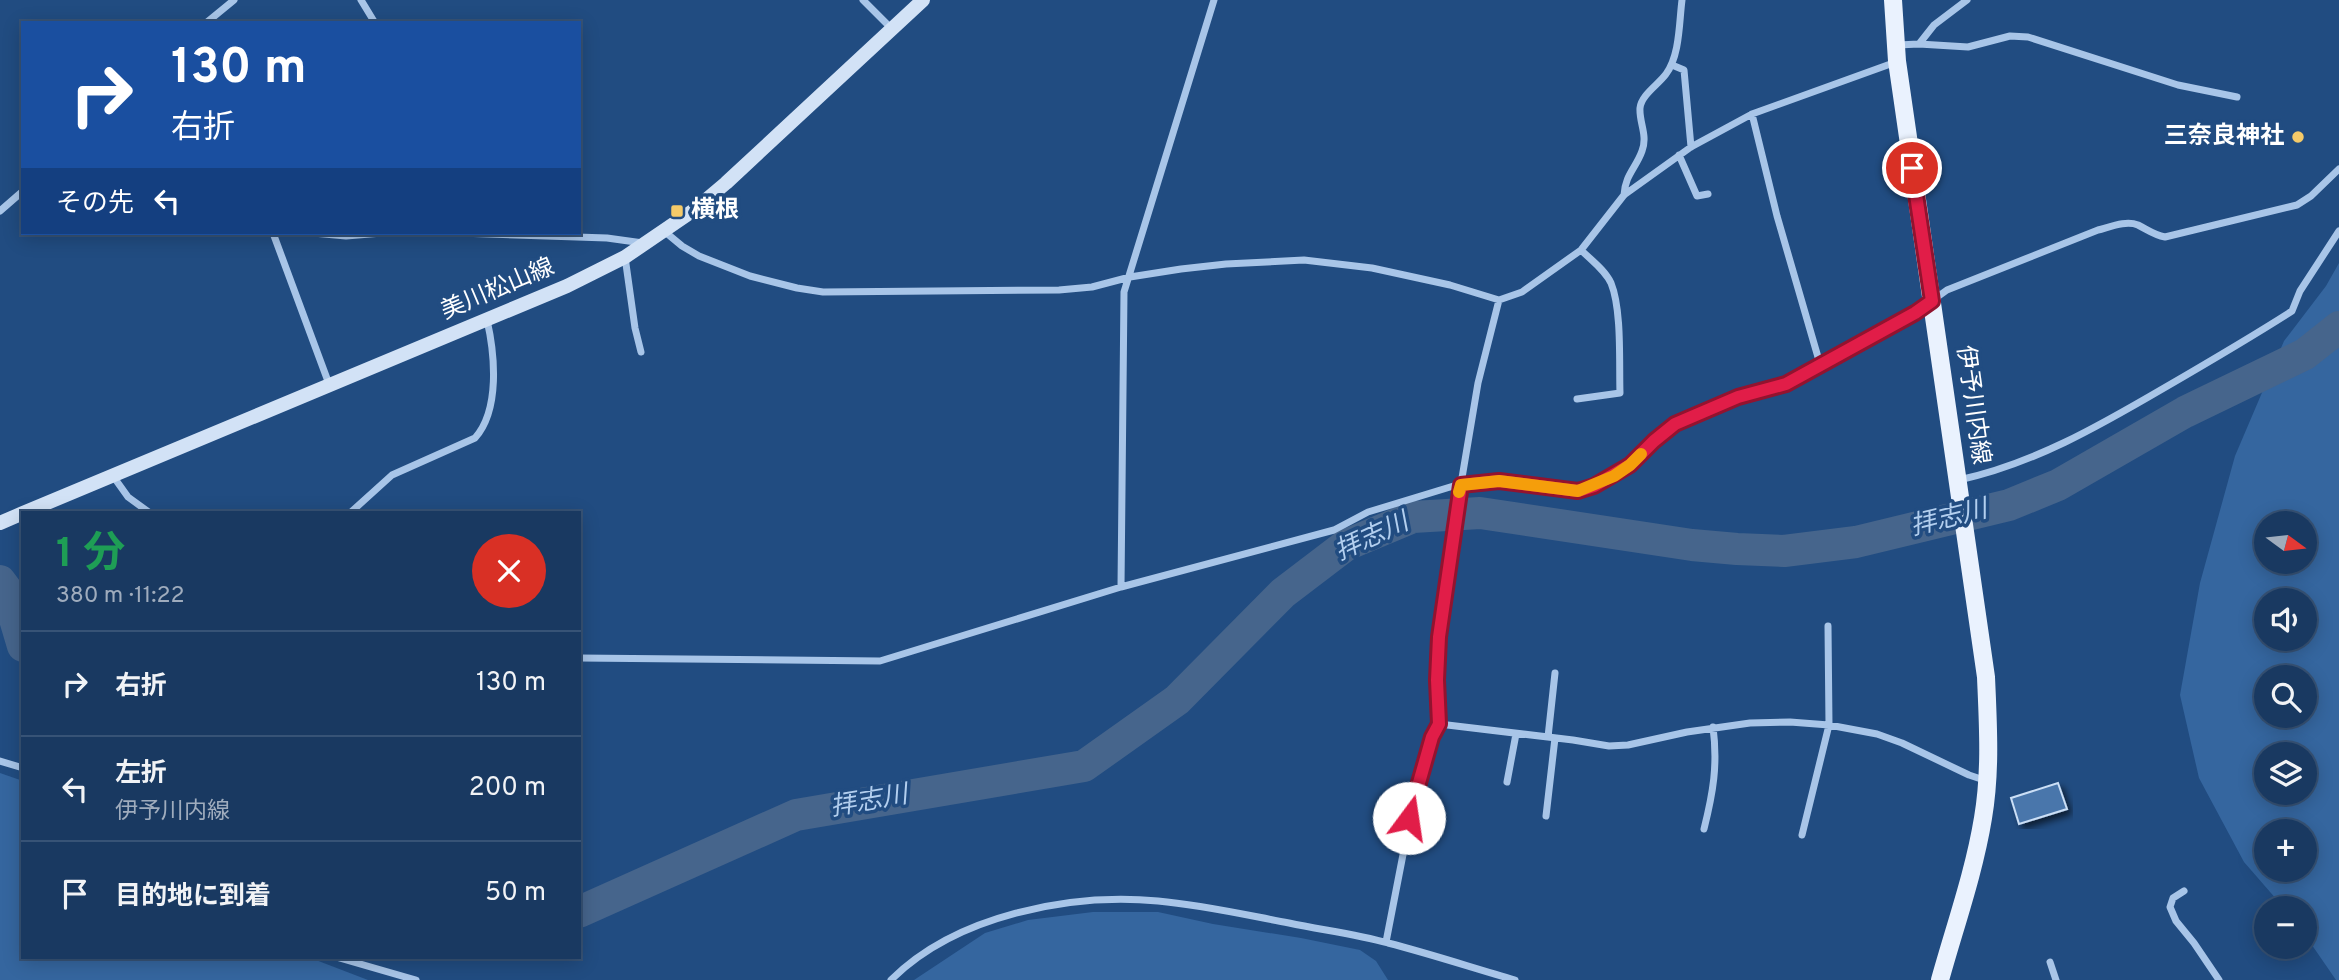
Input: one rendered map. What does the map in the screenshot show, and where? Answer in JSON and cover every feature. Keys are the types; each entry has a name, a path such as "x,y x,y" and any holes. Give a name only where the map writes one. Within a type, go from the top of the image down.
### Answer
{"main road":[{"name":"美川松山線","path":"28,511 567,286 625,257 726,184 923,0"},
{"name":"伊予川内線","path":"1893,0 1897,53 1986,677 1989,743 1984,815 1978,847 1940,980"},
{"name":"美川松山線","path":"0,523 21,514"}],"street":[{"path":"208,21 233,0"},
{"path":"361,0 374,21"},
{"path":"863,0 892,29"},
{"path":"1121,587 1124,292 1214,0"},
{"path":"1624,195 1625,181 1642,153 1646,139 1640,109 1643,100 1672,65 1682,0"},
{"path":"1919,44 1934,25 1967,0"},
{"path":"663,230 682,246 718,264 778,284 822,292 1092,288 1130,276 1226,264 1304,260 1372,268 1450,285 1499,300 1522,292 1581,250 1624,195 1690,147 1752,114 1919,44 1968,47 2010,36 2028,37 2178,85 2237,97"},
{"path":"1672,65 1684,70 1690,147"},
{"path":"1752,114 1777,216 1820,364"},
{"path":"1679,155 1697,196 1708,194"},
{"path":"581,658 880,662 1121,587 1334,530 1368,512 1460,488 1499,481 1578,491 1594,486 1630,465 1675,424 1738,397 1786,384 1915,313 1947,289 2098,230 2131,223 2165,237 2297,205 2311,196 2339,169"},
{"path":"0,211 21,193"},
{"path":"1958,485 2090,431 2258,334 2292,311 2300,291 2339,231"},
{"path":"274,235 329,384"},
{"path":"335,235 358,235"},
{"path":"518,235 607,238 643,243"},
{"path":"1577,399 1620,393 1617,317 1611,282 1604,271 1581,250"},
{"path":"625,257 641,352"},
{"path":"1386,942 1414,799 1432,737 1439,724 1439,637 1450,549 1478,383 1499,300"},
{"path":"352,511 392,475 475,438 485,426 490,409 494,360 487,320"},
{"path":"113,476 128,497 147,511"},
{"path":"1802,835 1829,725 1828,626"},
{"path":"1546,816 1555,673"},
{"path":"1439,724 1609,746 1628,746 1713,727 1750,723 1829,725 1877,734 1987,781"},
{"path":"1704,829 1714,786 1713,727"},
{"path":"1507,782 1516,734"},
{"path":"0,761 21,767"},
{"path":"2184,891 2173,898 2170,907 2176,921 2218,980"},
{"path":"891,980 925,953 976,926 1025,911 1093,900 1156,901 1204,906 1386,942 1516,980"},
{"path":"343,959 416,980"},
{"path":"2050,962 2056,980"}],"shaded area":[{"path":"2339,263 2339,980 2336,980 2317,952 2317,896 2274,896 2261,882 2317,882 2317,819 2254,819 2254,874 2244,862 2199,778 2180,695 2200,583 2235,456 2284,341 2326,286"},
{"path":"0,773 21,780 21,959 313,959 368,980 0,980"},
{"path":"1093,912 1158,912 1360,950 1376,961 1388,980 914,980 985,933 1028,920"}],"building":[{"path":"2058,783 2067,809 2019,824 2011,798"}],"waterway":[{"name":"拝志川","path":"581,911 796,815 1084,766 1177,700 1283,593 1346,545 1413,517 1480,513 1692,545 1737,549 1784,551 1856,542 2009,505 2058,485 2185,412 2305,354 2339,327"},
{"name":"拝志川","path":"0,581 6,589 21,639"}],"slow traffic":[{"path":"1459,492 1461,485 1499,481 1578,491 1614,476 1641,454"}],"place":[{"name":"三奈良神社","path":"2298,137"},
{"name":"横根","path":"677,211"}],"route":[{"path":"1409,818 1432,737 1439,724 1439,637 1461,485 1499,481 1578,491 1594,486 1630,465 1662,433 1675,424 1738,397 1786,384 1915,313 1932,301 1912,168"}]}
